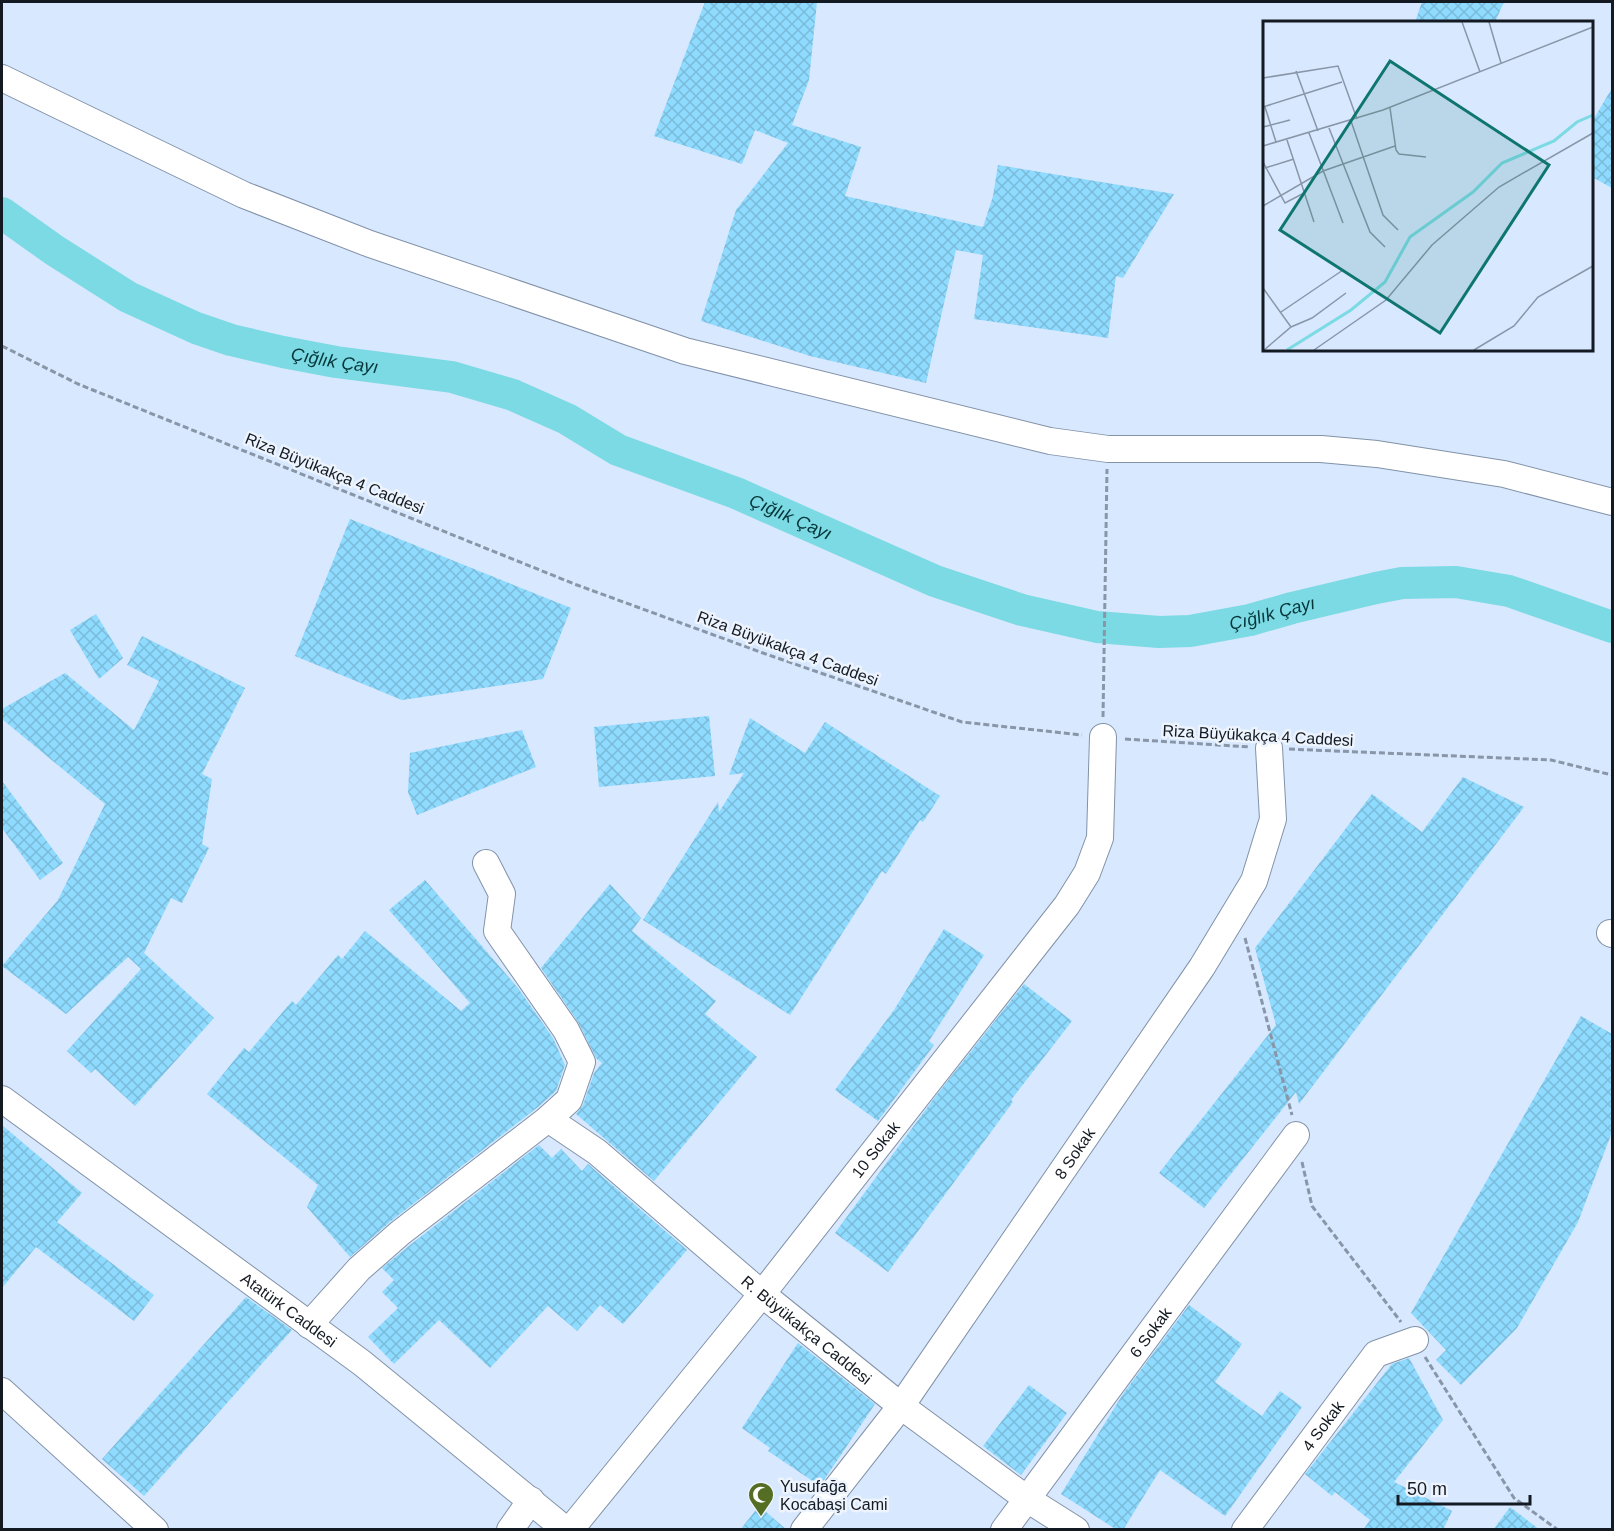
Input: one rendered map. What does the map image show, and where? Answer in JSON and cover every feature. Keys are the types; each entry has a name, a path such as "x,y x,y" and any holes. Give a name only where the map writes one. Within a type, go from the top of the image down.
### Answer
{"street":[{"path":"2,78 244,195 369,244 674,347 1020,435 1068,444 1108,449 1321,449 1377,454 1504,474 1612,502"},
{"name":"10 Sokak","path":"568,1530 762,1294 1067,905 1082,881 1100,838 1103,737"},
{"name":"8 Sokak","path":"804,1530 901,1406 1203,967 1238,910 1254,881 1273,819 1269,748"},
{"path":"309,1325 359,1269 400,1233 548,1119 569,1100 582,1062 566,1030 497,931 501,894 486,863"},
{"name":"Atatürk Caddesi","path":"2,1099 362,1364 568,1530"},
{"name":"R. Büyükakça Caddesi","path":"548,1119 597,1152 762,1294 901,1406 1026,1499 1076,1530"},
{"name":"6 Sokak","path":"1004,1530 1296,1135"},
{"name":"4 Sokak","path":"1250,1528 1376,1354 1414,1340"},
{"path":"2,1391 155,1530"},
{"path":"510,1530 531,1500"}],"path":[{"name":"Riza Büyükakça 4 Caddesi","path":"2,346 78,384 577,585 962,722 1163,743 1551,760 1612,775"},
{"path":"1103,737 1108,449"},
{"path":"1238,910 1312,1206 1414,1340 1514,1498 1558,1530"}],"building":[{"path":"705,2 817,2 809,80 792,125 861,147 845,196 983,227 993,196 998,165 1174,194 1123,278 1116,276 1108,338 974,319 983,255 956,250 926,383 810,356 701,321 736,210 788,143 755,130 742,164 654,136"},
{"path":"1422,2 1504,2 1495,21 1415,21"},
{"path":"1612,88 1612,188 1593,178 1593,120"},
{"path":"350,519 571,608 543,679 402,700 295,656"},
{"path":"96,614 123,658 99,679 70,630"},
{"path":"142,636 245,688 202,774 212,779 202,844 209,848 182,903 171,898 144,953 214,1018 135,1106 95,1069 91,1073 67,1051 141,969 128,957 66,1014 2,966 58,900 105,804 2,719 2,709 65,673 134,730 159,681 127,665"},
{"path":"709,716 715,776 599,787 594,727"},
{"path":"750,718 805,753 825,722 940,796 923,822 920,820 886,874 882,871 790,1015 643,920 718,802 719,812 744,773 729,775"},
{"path":"522,730 536,767 417,815 408,792 410,753"},
{"path":"1463,777 1524,807 1299,1104 1296,1092 1204,1208 1159,1173 1276,1025 1255,948 1372,794 1422,832"},
{"path":"2,781 63,863 40,880 2,828"},
{"path":"425,880 518,988 553,1038 565,1065 556,1091 391,1221 350,1257 307,1207 318,1185 207,1094 244,1048 249,1052 292,1001 296,1005 338,955 342,959 365,931 461,1011 470,1003 389,910"},
{"path":"610,884 641,918 632,931 716,1001 705,1014 757,1057 654,1181 576,1114 583,1105 594,1073 602,1063 596,1058 578,1022 541,968"},
{"path":"944,929 984,955 929,1041 934,1045 878,1121 835,1090 894,1010"},
{"path":"1024,984 1072,1021 1011,1100 1013,1102 888,1272 835,1233 935,1097"},
{"path":"1581,1016 1612,1034 1612,1132 1578,1222 1517,1328 1461,1385 1436,1360 1446,1350 1411,1313"},
{"path":"2,1125 82,1193 57,1222 154,1295 134,1321 36,1247 2,1288"},
{"path":"539,1145 552,1158 561,1149 582,1171 588,1164 687,1250 623,1324 600,1305 577,1331 548,1306 490,1368 439,1320 394,1364 368,1337 398,1308 382,1292 394,1280 382,1268"},
{"path":"246,1297 292,1330 144,1496 102,1459"},
{"path":"1189,1305 1242,1344 1215,1382 1262,1416 1280,1391 1302,1407 1225,1516 1160,1470 1123,1530 1117,1530 1061,1494 1123,1394"},
{"path":"798,1343 875,1404 820,1486 768,1451 770,1448 742,1428"},
{"path":"1409,1358 1443,1420 1394,1482 1452,1511 1443,1530 1363,1530 1370,1520 1335,1492 1332,1496 1305,1474 1392,1364"},
{"path":"1029,1385 1067,1413 1021,1475 983,1446"},
{"name":"Yusufağa Kocabaşi Cami","path":"759,1506 787,1530 740,1530"},
{"path":"1510,1507 1540,1530 1493,1530"}],"waterway":[{"name":"Çığlık Çayı","path":"2,213 54,250 128,297 196,328 231,340 283,352 336,362 452,377 513,395 567,419 618,450 736,493 935,581 1022,610 1097,627 1159,632 1190,631 1250,620 1402,583 1456,582 1509,591 1612,627"}],"place":[{"name":"Yusufağa Kocabaşi Cami","path":"761,1518"}]}
